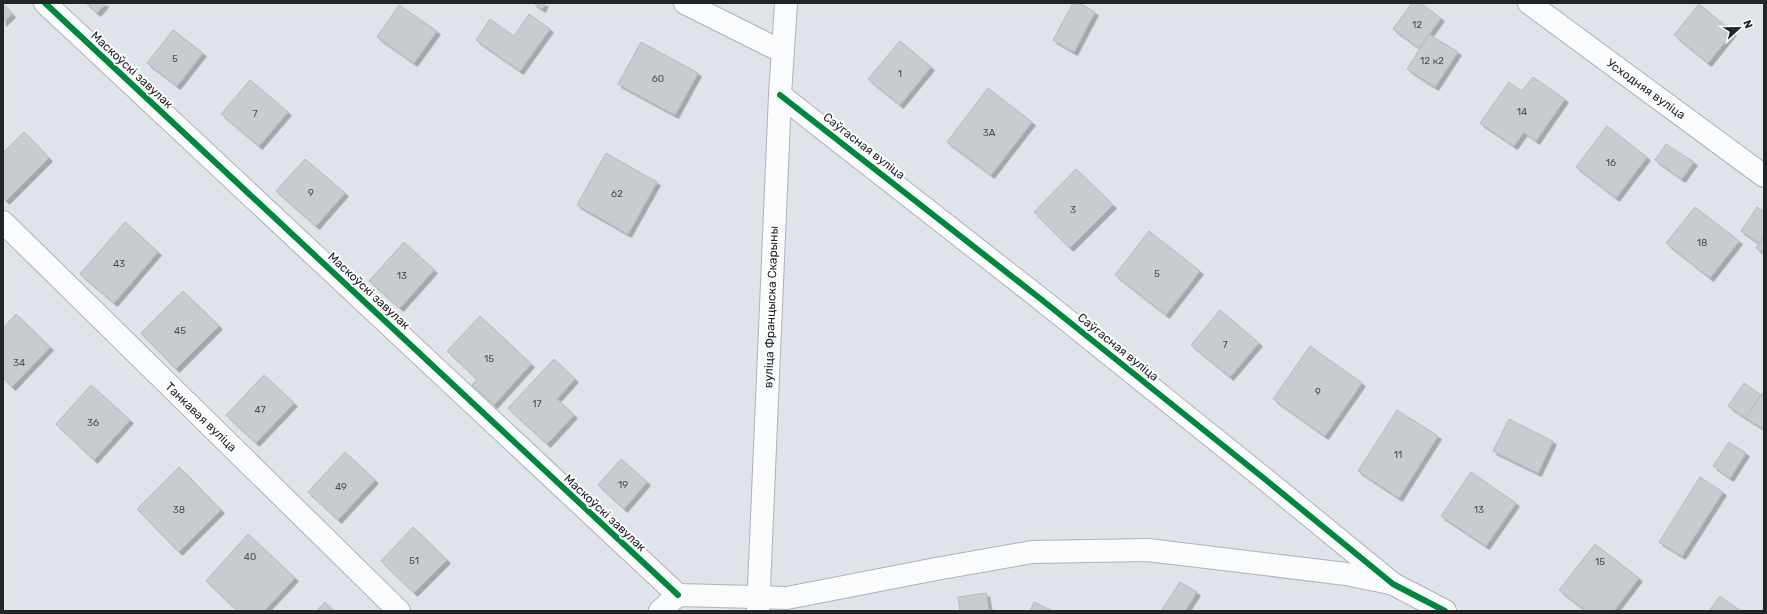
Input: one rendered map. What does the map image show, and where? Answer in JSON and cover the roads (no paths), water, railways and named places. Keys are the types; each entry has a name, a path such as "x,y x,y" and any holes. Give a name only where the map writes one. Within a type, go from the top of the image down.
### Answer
{"street":[{"name":"Маскоўскі завулак","path":"45,3 678,595"},
{"path":"685,3 783,52"},
{"name":"вуліца Францыска Скарыны","path":"759,604 780,95 786,3"},
{"name":"Усходняя вуліца","path":"1528,3 1764,176"},
{"name":"Саўгасная вуліца","path":"780,95 1042,300 1393,584 1445,611"},
{"name":"Танкавая вуліца","path":"3,222 399,611"},
{"path":"660,611 678,595 759,604 1032,552 1148,550 1346,574 1393,584"}]}
